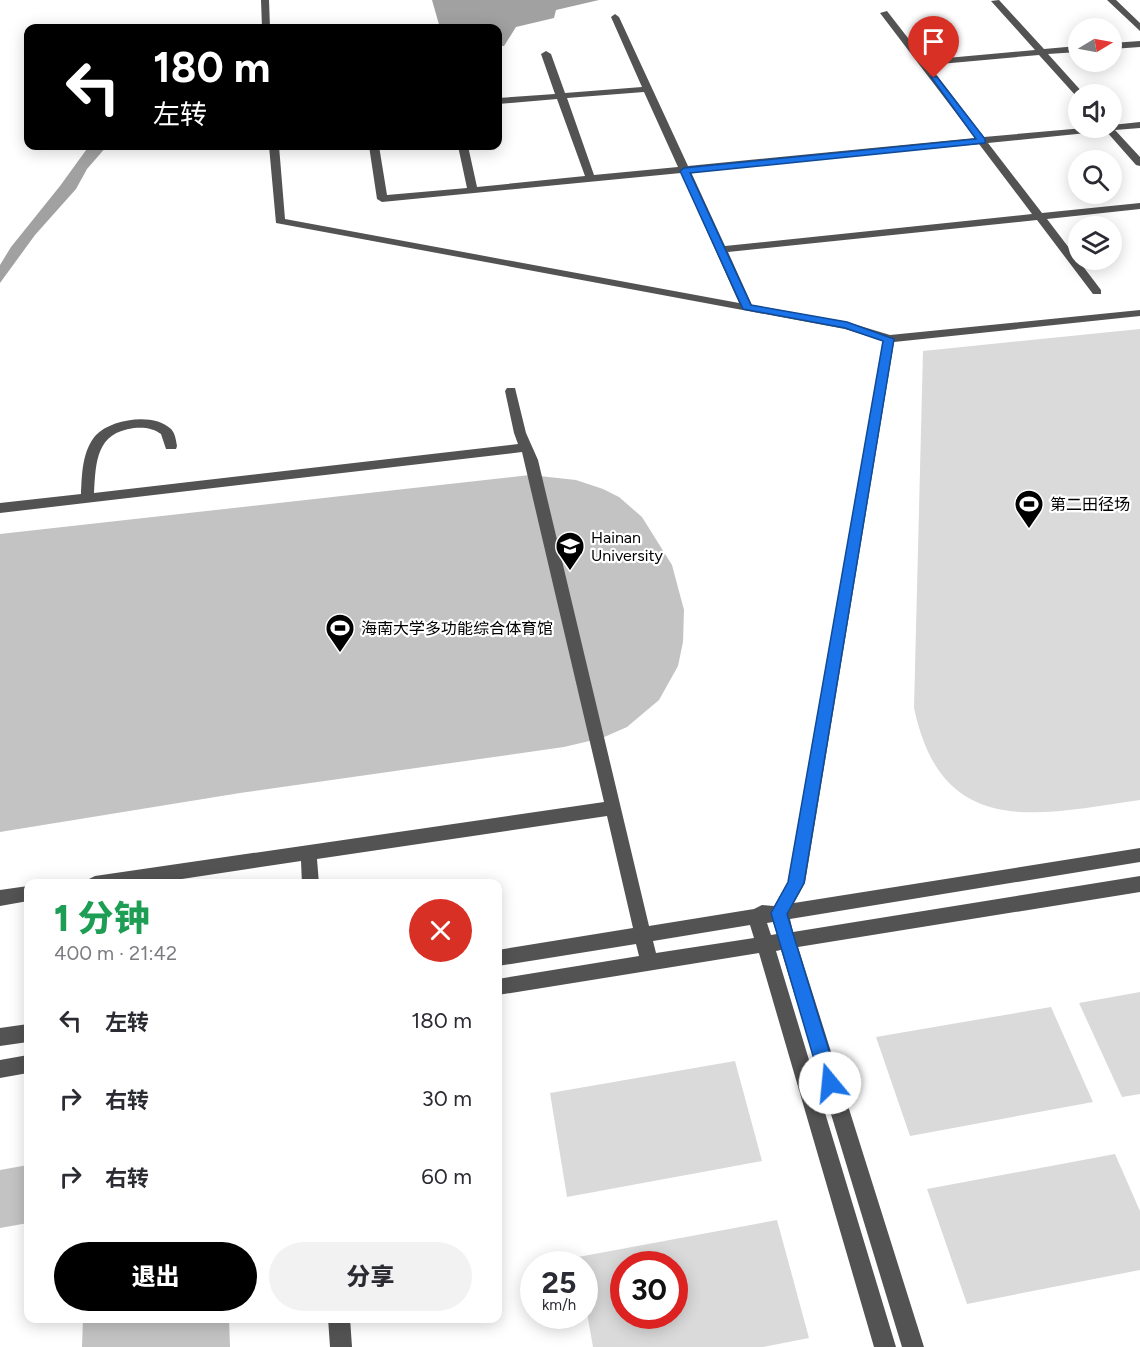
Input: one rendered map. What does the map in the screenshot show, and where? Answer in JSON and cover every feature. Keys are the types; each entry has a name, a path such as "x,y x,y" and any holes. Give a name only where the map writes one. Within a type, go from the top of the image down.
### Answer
{"street":[{"path":"265,0 266,24"},
{"path":"1111,0 1140,28"},
{"path":"995,1 1069,84"},
{"path":"884,13 1097,292"},
{"path":"615,17 747,307"},
{"path":"1122,45 1140,44"},
{"path":"922,63 1068,50"},
{"path":"546,54 591,180"},
{"path":"502,101 647,89"},
{"path":"1122,127 1140,125"},
{"path":"375,150 381,199 1068,132"},
{"path":"1117,138 1140,163"},
{"path":"274,150 280,221 847,326 889,339 1140,313"},
{"path":"464,150 474,191"},
{"path":"720,250 1140,206"},
{"path":"889,339 796,883 779,913 913,1347"},
{"path":"510,391 520,433 532,460 649,961"},
{"path":"87,498 92,452 105,434 123,425 150,424 167,432 171,446"},
{"path":"0,508 526,447"},
{"path":"127,879 612,808"},
{"path":"308,851 311,879"},
{"path":"502,957 1140,855"},
{"path":"757,918 796,883"},
{"path":"502,986 1140,884"},
{"path":"0,898 24,895"},
{"path":"757,918 885,1347"},
{"path":"0,1037 24,1034"},
{"path":"0,1069 24,1065"},
{"path":"339,1323 341,1347"}],"shaded area":[{"path":"432,0 599,0 556,10 554,18 516,27 504,46 502,46 502,24 439,24"},
{"path":"86,150 104,150 87,169 76,189 35,235 0,283 0,265 11,247"},
{"name":"第二田径场","path":"1140,329 1140,800 1065,811 1030,812 998,809 970,799 946,780 927,750 914,708 923,351"},
{"path":"1140,992 1140,1094 1122,1097 1079,1003"},
{"path":"1051,1007 1093,1102 910,1136 876,1037"},
{"path":"735,1061 762,1161 567,1197 550,1093"},
{"path":"1115,1154 1140,1211 1140,1270 967,1304 927,1189"},
{"path":"777,1220 809,1338 763,1347 593,1347 590,1329 598,1329 598,1253 610,1251 610,1329 688,1329 688,1251 610,1251"}],"building":[{"name":"海南大学多功能综合体育馆","path":"530,475 576,480 619,497 642,517 672,565 684,610 683,642 678,666 659,700 627,727 602,738 564,747 240,793 0,832 0,534"},
{"path":"24,1166 24,1224 0,1228 0,1170"},
{"path":"83,1323 229,1323 230,1347 82,1347"}],"place":[{"name":"第二田径场","path":"1029,530"},
{"name":"Hainan University","path":"570,572"},
{"name":"海南大学多功能综合体育馆","path":"340,654"}],"route":[{"path":"830,1083 779,913 796,883 889,339 847,326 747,307 684,171 982,141 934,78"}]}
